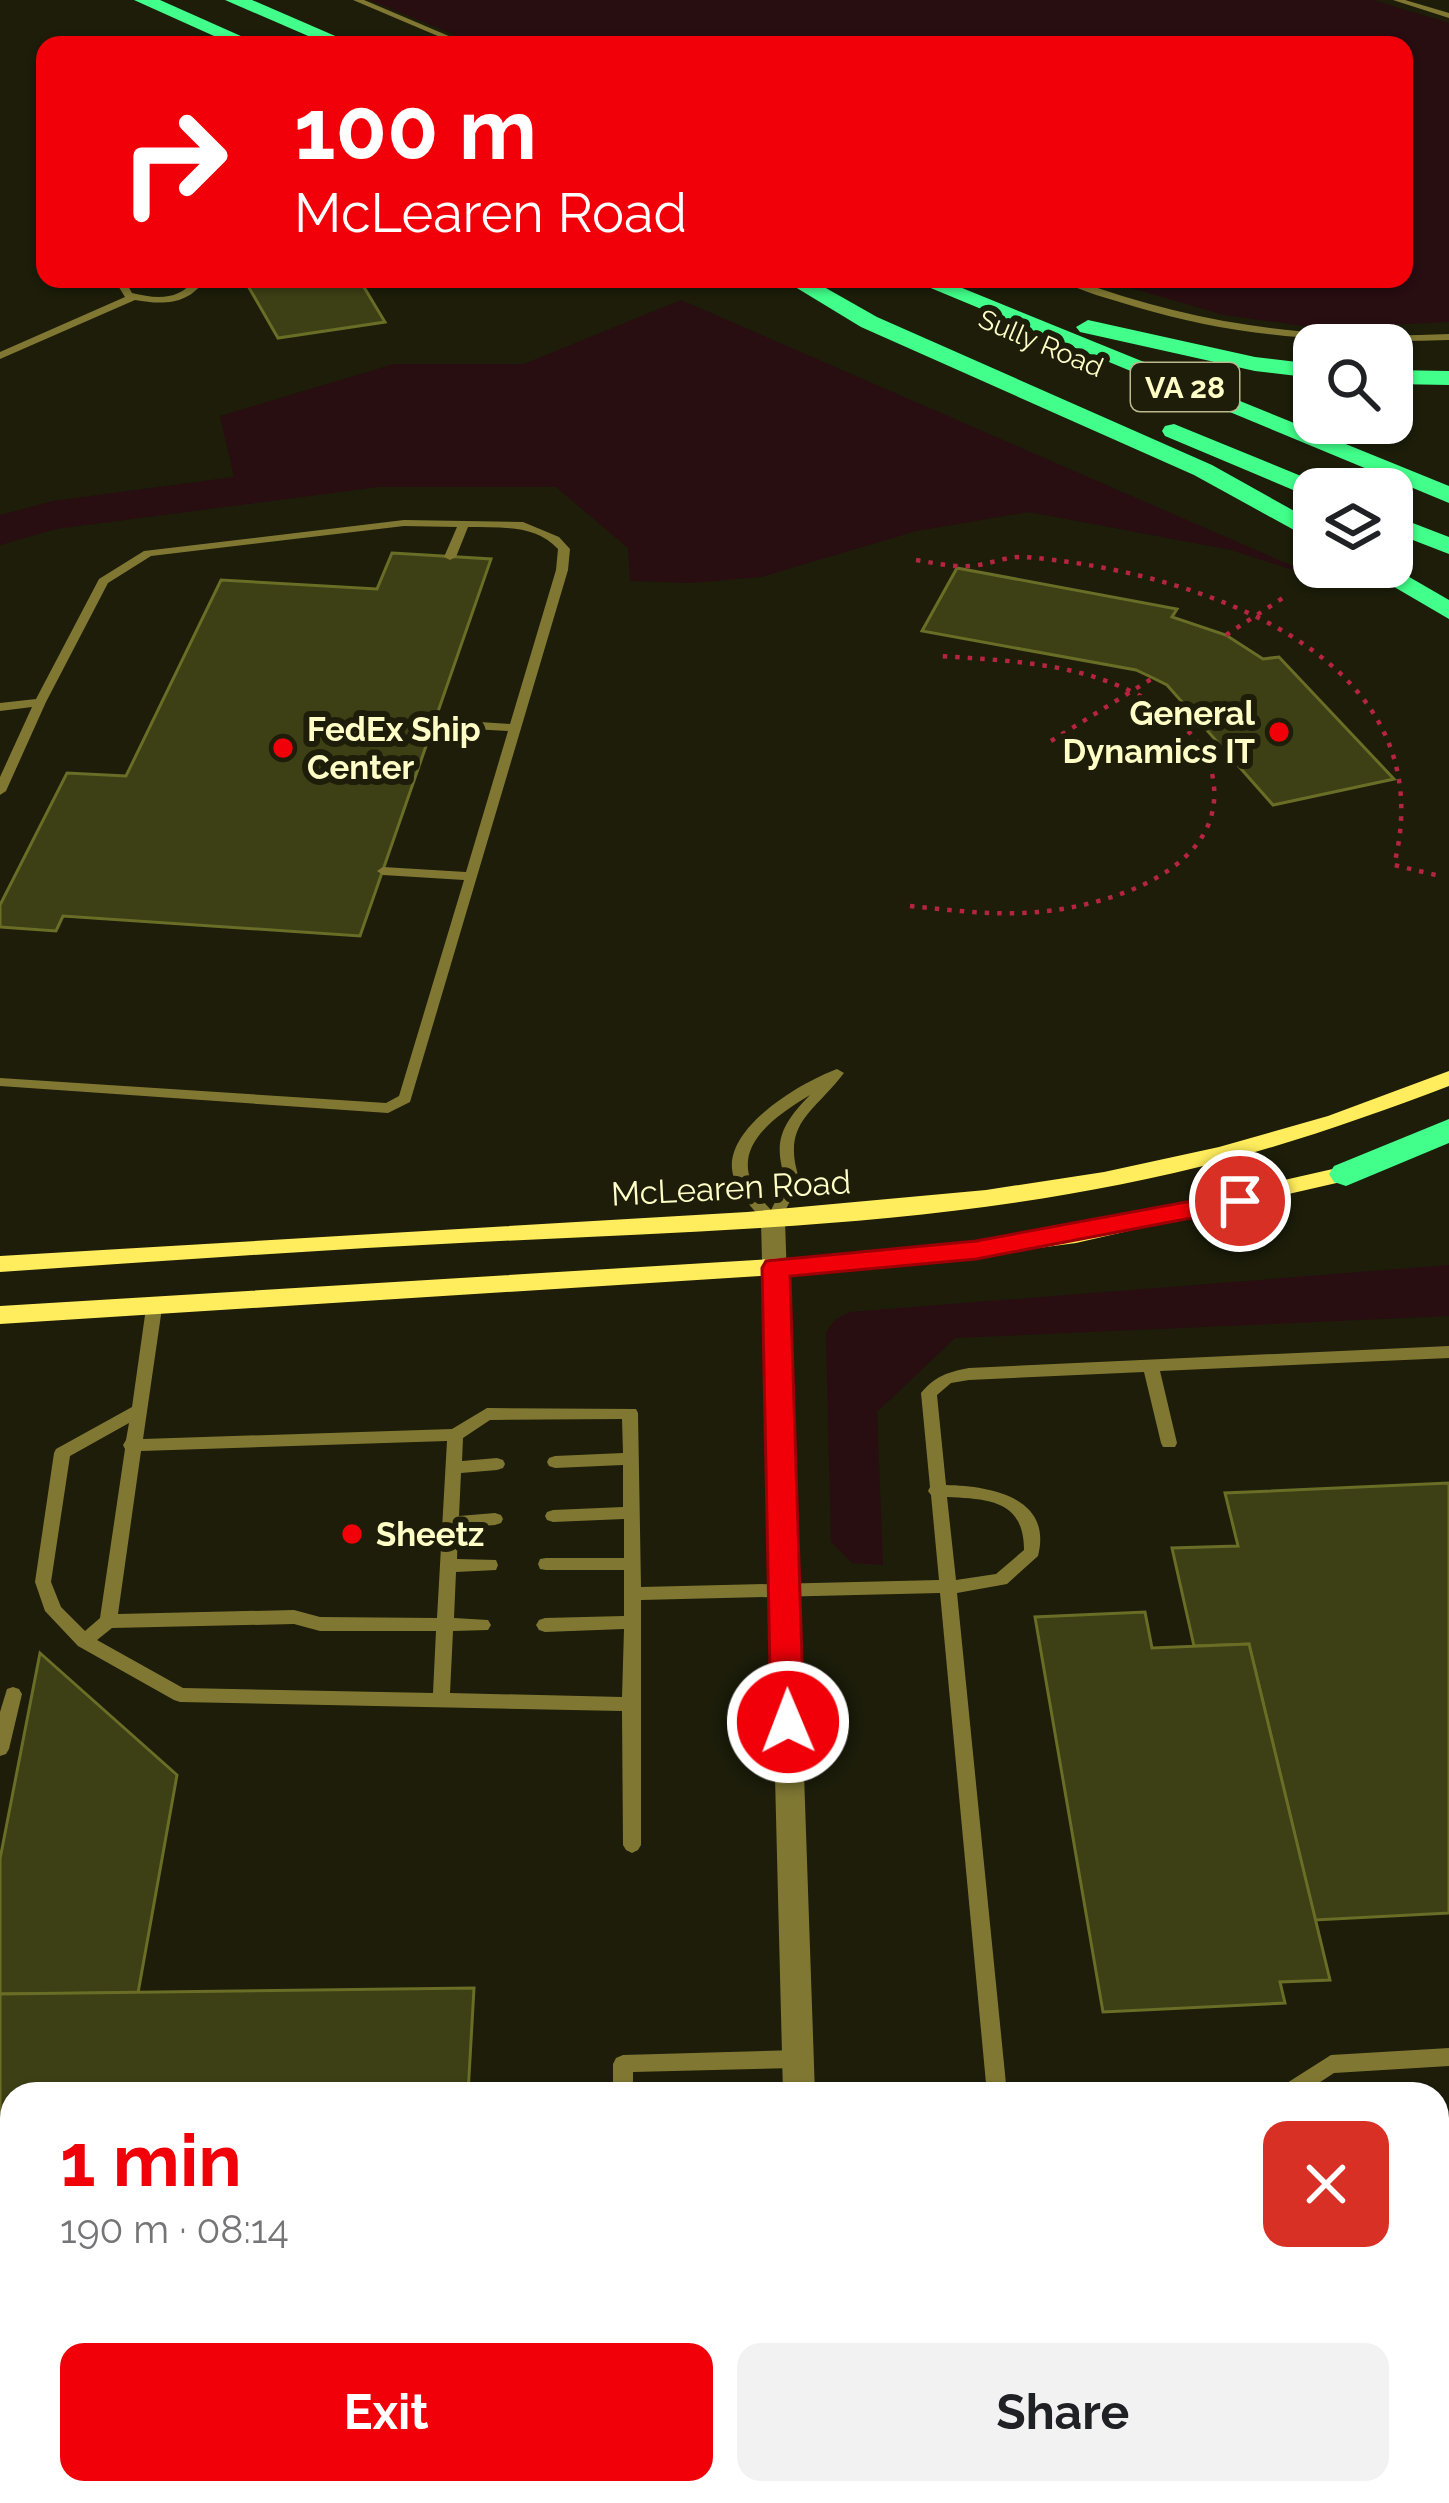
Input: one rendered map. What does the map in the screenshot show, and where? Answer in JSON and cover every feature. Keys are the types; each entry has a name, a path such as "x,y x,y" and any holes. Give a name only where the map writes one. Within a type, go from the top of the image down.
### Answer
{"highway":[{"path":"144,0 230,36"},
{"path":"235,0 324,36"},
{"path":"809,288 869,322 1203,470 1293,521"},
{"name":"Sully Road","path":"832,288 1293,481"},
{"name":"Sully Road","path":"946,288 1449,495"},
{"path":"956,288 1153,344 1293,367"},
{"path":"1413,377 1449,378"},
{"path":"1413,531 1449,546"},
{"path":"1409,588 1449,611"},
{"path":"1346,1174 1449,1130"},
{"path":"1346,1174 1449,1143"}],"main road":[{"name":"McLearen Road","path":"0,1264 278,1244 773,1221 956,1205 1111,1179 1304,1131 1449,1078"},
{"path":"0,1315 776,1268 976,1250 1076,1235 1346,1174"}],"street":[{"path":"773,1221 798,2082"}],"lane":[{"path":"357,0 444,36"},
{"path":"1396,0 1449,16"},
{"path":"124,288 134,297 154,300 183,296 195,288"},
{"path":"1088,288 1142,308 1257,334 1343,340 1449,337"},
{"path":"0,356 134,297"},
{"path":"0,791 103,581 148,554 404,523 523,525 555,539 564,549 562,570 406,1099 400,1105 388,1108 0,1082"},
{"path":"450,557 464,524"},
{"path":"0,706 40,702"},
{"path":"434,723 514,728"},
{"path":"383,871 470,876"},
{"path":"837,1072 787,1130 783,1156 794,1180 773,1221 745,1189 741,1161 746,1144 763,1118 837,1072"},
{"path":"108,1621 154,1308"},
{"path":"997,2082 929,1394 946,1378 1449,1352"},
{"path":"1151,1367 1168,1442"},
{"path":"137,1411 62,1454 43,1582 54,1612 84,1641 180,1695 631,1704"},
{"path":"131,1445 454,1435 487,1414 630,1413 632,1845"},
{"path":"441,1700 454,1435"},
{"path":"555,1462 631,1459"},
{"path":"452,1468 497,1465"},
{"path":"633,1594 986,1584 1013,1573 1032,1552 1033,1529 1020,1508 994,1495 936,1491"},
{"path":"553,1516 632,1513"},
{"path":"450,1523 495,1519"},
{"path":"546,1564 632,1564"},
{"path":"448,1566 490,1565"},
{"path":"84,1641 108,1621 294,1617 320,1624 482,1625"},
{"path":"545,1625 632,1622"},
{"path":"0,1749 13,1694"},
{"path":"1304,2082 1331,2064 1449,2057"},
{"path":"622,2082 623,2064 797,2059"}],"path":[{"path":"916,560 974,567 997,557 1037,559 1184,586 1262,611 1310,638"},
{"path":"1226,634 1286,596"},
{"path":"910,905 984,912 1053,911 1120,893 1173,868 1210,825 1217,808 1218,789 1204,750 1190,731 1132,692 1042,664 939,656"},
{"path":"1051,741 1153,678"},
{"path":"1410,806 1394,865 1440,876"}],"shaded area":[{"path":"369,0 1373,0 1449,23 1449,322 1293,325 1224,315 1131,288 1413,288 1413,36 458,36"},
{"path":"681,300 1293,570 1231,550 1029,512 916,531 761,577 691,583 630,581 628,548 556,487 378,487 56,529 0,545 0,515 53,501 234,477 220,416 394,364 524,364"},
{"path":"1449,1265 1449,1316 955,1338 877,1412 883,1565 852,1563 831,1542 826,1332 850,1312"}],"building":[{"path":"249,288 364,288 385,322 278,338"},
{"name":"FedEx Ship Center","path":"392,553 491,559 360,936 63,916 56,931 0,927 0,905 67,773 126,776 221,580 377,589"},
{"name":"General Dynamics IT","path":"957,568 1177,609 1172,617 1226,635 1263,659 1279,657 1394,779 1273,805 1167,685 1153,678 1136,670 922,631"},
{"path":"1449,1483 1449,1913 1315,1920 1249,1644 1194,1646 1172,1548 1238,1546 1225,1493"},
{"path":"1145,1612 1152,1648 1249,1644 1330,1980 1280,1982 1285,2003 1103,2012 1035,1617"},
{"path":"40,1653 177,1775 138,1993 0,1994 0,1859"},
{"path":"474,1988 469,2082 0,2082 0,1994"}],"place":[{"name":"General Dynamics IT","path":"1279,732"},
{"name":"FedEx Ship Center","path":"283,748"},
{"name":"Sheetz","path":"352,1534"}],"route":[{"path":"788,1722 776,1268 976,1250 1240,1201"}]}
